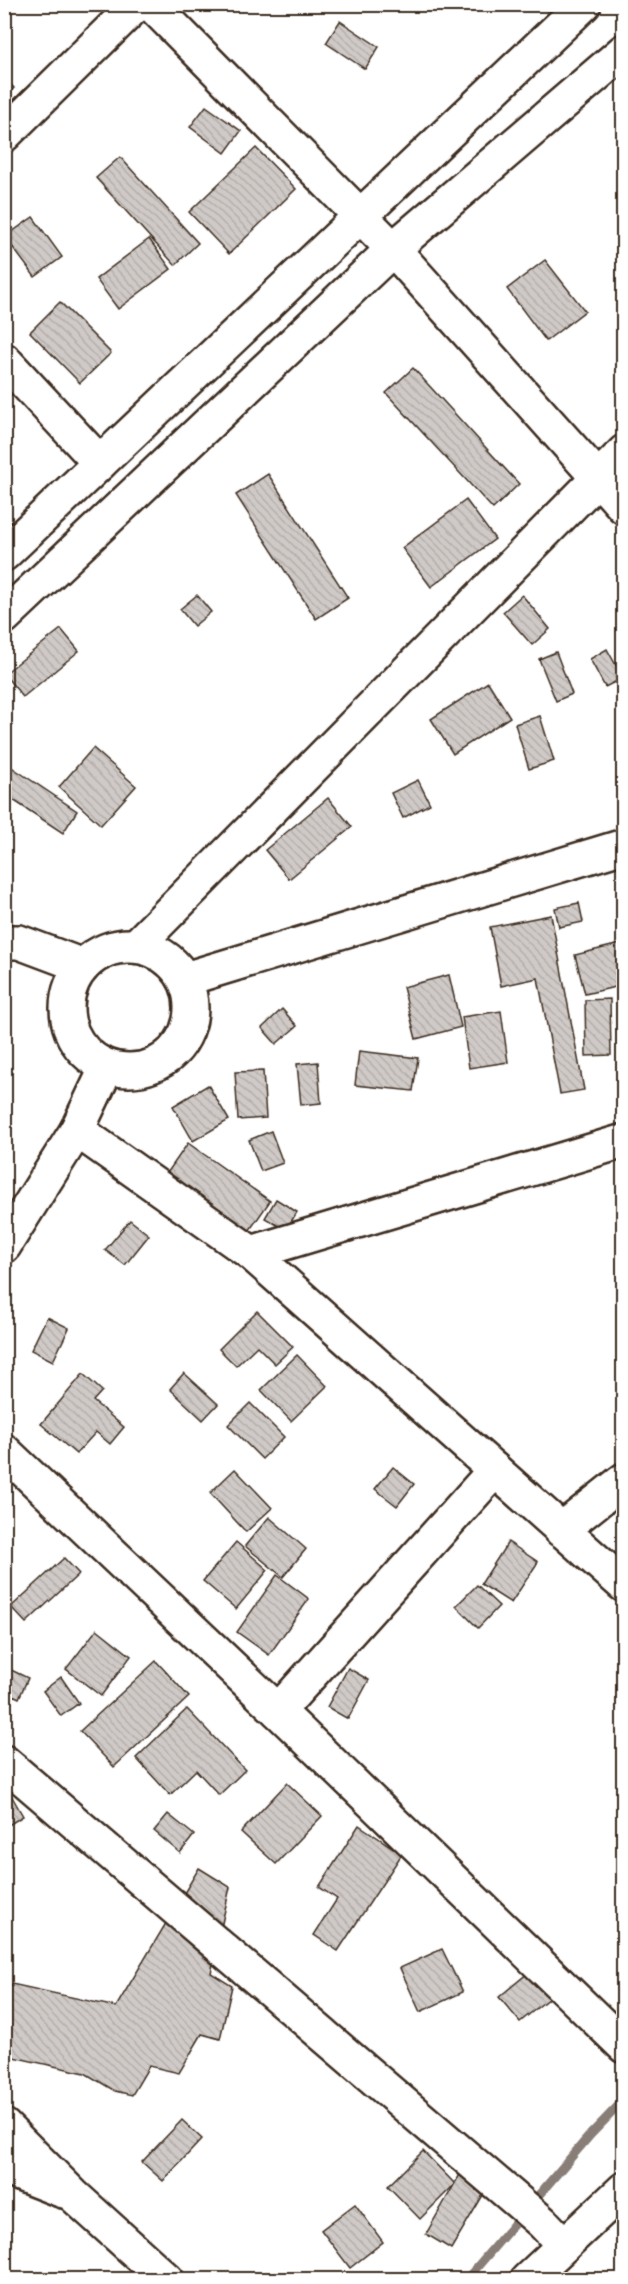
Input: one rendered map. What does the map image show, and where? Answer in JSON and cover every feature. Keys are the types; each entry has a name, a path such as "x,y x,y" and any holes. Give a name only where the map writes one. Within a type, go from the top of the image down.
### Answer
{"street":[{"path":"4,135 137,4"},
{"path":"151,4 393,249 624,507"},
{"path":"4,554 584,4"},
{"path":"4,617 393,249 624,51"},
{"path":"4,360 100,463"},
{"path":"137,945 624,452"},
{"path":"185,979 624,846"},
{"path":"9,937 83,966"},
{"path":"137,945 165,956 185,979 192,1008 185,1037 165,1060 137,1071 107,1067 82,1050 68,1023 69,993 83,966 107,949 137,945"},
{"path":"4,1246 77,1130 107,1067"},
{"path":"77,1130 251,1253 624,1585"},
{"path":"251,1253 624,1141"},
{"path":"4,1451 278,1711 624,2046"},
{"path":"278,1711 495,1470"},
{"path":"561,1530 624,1480"},
{"path":"4,1762 553,2234"},
{"path":"4,2126 73,2195 166,2280"},
{"path":"4,2168 73,2195"},
{"path":"527,2280 553,2234 624,2189"}],"building":[{"path":"340,21 379,47 365,69 326,43"},
{"path":"4,78 14,88 4,98"},
{"path":"206,106 241,131 225,153 190,127"},
{"path":"256,148 296,189 229,254 189,212"},
{"path":"120,157 198,243 175,265 96,178"},
{"path":"33,217 62,257 35,277 5,237"},
{"path":"149,239 171,269 118,309 96,279"},
{"path":"545,260 585,311 546,341 507,289"},
{"path":"60,302 111,353 80,383 30,332"},
{"path":"413,368 519,484 493,509 386,393"},
{"path":"268,474 348,598 316,619 236,495"},
{"path":"466,500 495,539 431,587 402,548"},
{"path":"197,595 211,612 194,626 180,609"},
{"path":"522,595 550,629 532,645 503,612"},
{"path":"61,629 79,651 23,697 4,674"},
{"path":"607,649 623,678 605,687 590,659"},
{"path":"556,652 572,694 556,701 539,659"},
{"path":"488,682 510,717 453,754 431,719"},
{"path":"540,716 554,761 529,769 515,724"},
{"path":"93,748 136,786 101,825 59,787"},
{"path":"4,762 77,811 63,833 4,794"},
{"path":"418,780 430,804 403,818 391,793"},
{"path":"328,798 352,827 289,879 265,850"},
{"path":"579,903 583,922 559,927 555,908"},
{"path":"551,915 584,1090 560,1094 538,978 501,986 490,927"},
{"path":"620,944 624,961 624,985 585,994 575,955"},
{"path":"449,975 461,1027 416,1039 403,987"},
{"path":"610,999 611,1055 586,1056 585,1000"},
{"path":"282,1009 297,1026 276,1044 262,1028"},
{"path":"501,1011 508,1062 469,1068 462,1017"},
{"path":"359,1051 418,1058 413,1091 355,1085"},
{"path":"318,1062 321,1103 301,1105 297,1064"},
{"path":"263,1071 266,1118 238,1120 235,1072"},
{"path":"208,1085 229,1120 193,1141 173,1106"},
{"path":"271,1131 283,1163 261,1171 249,1140"},
{"path":"188,1143 270,1201 247,1234 165,1176"},
{"path":"276,1199 297,1212 286,1230 265,1218"},
{"path":"130,1220 149,1235 125,1265 105,1250"},
{"path":"257,1311 293,1347 275,1364 257,1346 236,1366 219,1349"},
{"path":"47,1317 69,1328 53,1361 31,1350"},
{"path":"297,1355 327,1386 291,1421 261,1390"},
{"path":"184,1373 218,1404 203,1420 170,1389"},
{"path":"83,1374 102,1391 93,1401 124,1427 110,1444 96,1432 76,1454 41,1424"},
{"path":"250,1403 284,1437 262,1459 228,1425"},
{"path":"393,1467 414,1484 397,1506 375,1489"},
{"path":"235,1469 272,1508 246,1532 210,1493"},
{"path":"269,1517 306,1549 283,1577 245,1546"},
{"path":"236,1542 268,1570 236,1609 203,1581"},
{"path":"508,1542 538,1562 511,1603 481,1584"},
{"path":"64,1558 79,1574 26,1623 11,1607"},
{"path":"277,1575 309,1599 269,1655 237,1632"},
{"path":"477,1585 499,1606 478,1628 456,1606"},
{"path":"97,1629 131,1656 101,1696 66,1669"},
{"path":"156,1661 189,1697 114,1767 80,1731"},
{"path":"7,1668 28,1678 19,1698 4,1691 4,1674"},
{"path":"348,1668 369,1680 348,1719 327,1707"},
{"path":"61,1677 79,1703 61,1716 43,1691"},
{"path":"187,1709 245,1770 219,1795 196,1770 170,1795 136,1758"},
{"path":"287,1783 322,1816 276,1864 241,1832"},
{"path":"7,1788 23,1816 4,1828 4,1790"},
{"path":"168,1814 194,1835 180,1853 154,1831"},
{"path":"359,1825 402,1854 338,1951 314,1935 337,1899 319,1887"},
{"path":"199,1868 230,1887 211,1973 232,1986 220,2039 202,2034 179,2073 149,2066 132,2095 115,2091 85,2073 4,2055 4,1997 12,1984 116,2007"},
{"path":"442,1949 463,1992 420,2012 400,1968"},
{"path":"534,1968 555,1993 520,2022 499,1997"},
{"path":"182,2120 202,2139 163,2181 142,2162"},
{"path":"423,2151 455,2184 420,2219 388,2186"},
{"path":"466,2164 492,2180 451,2249 426,2234"},
{"path":"355,2204 383,2242 350,2268 321,2230"}],"waterway":[{"path":"466,2280 591,2134 624,2100"}]}
